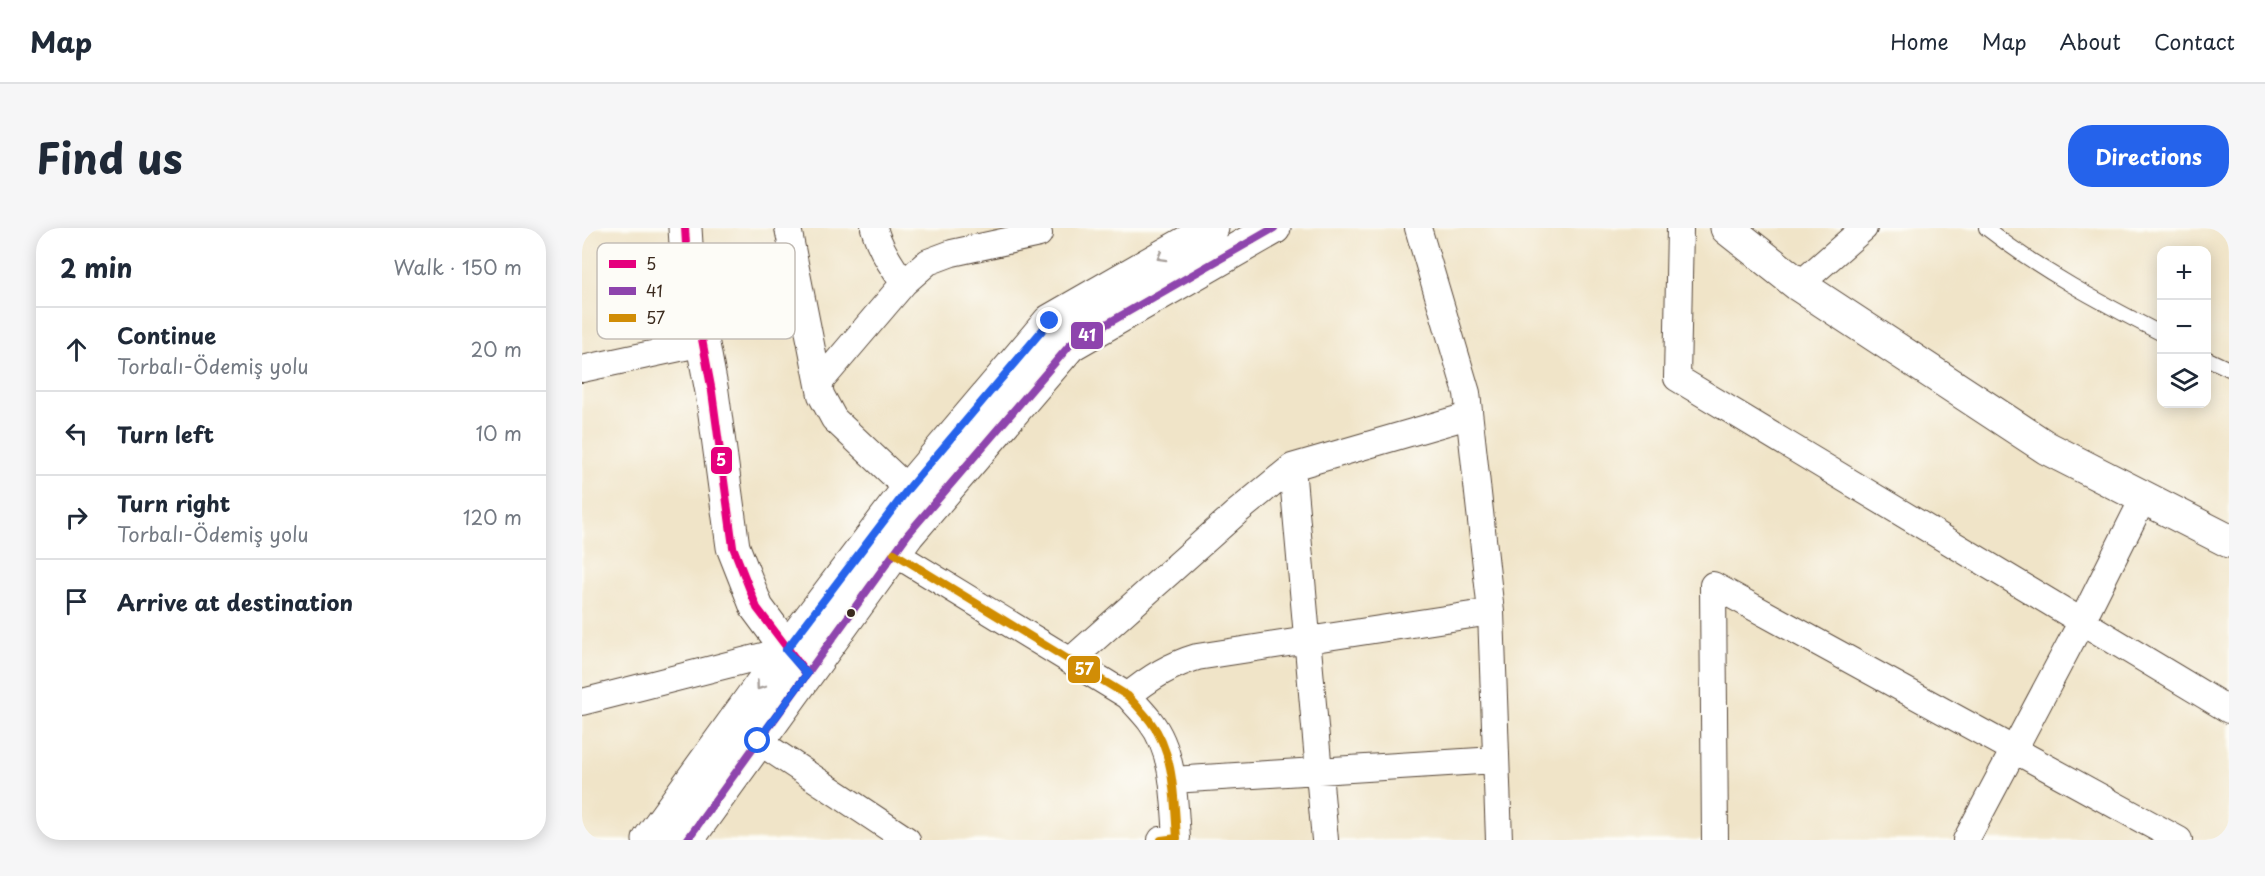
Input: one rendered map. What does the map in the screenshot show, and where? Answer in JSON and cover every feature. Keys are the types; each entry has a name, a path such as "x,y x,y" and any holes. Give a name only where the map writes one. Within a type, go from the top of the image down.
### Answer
{"main road":[{"path":"685,228 686,243"},
{"path":"687,840 758,741 796,662 908,489 1050,321 1212,228"},
{"path":"649,840 796,662 894,553 915,525 1070,345 1274,228"},
{"path":"1727,228 1799,285 2047,448 2229,541"},
{"path":"702,339 734,547 757,608 796,662"}],"street":[{"path":"788,228 791,243"},
{"path":"874,228 882,251 904,283"},
{"path":"1418,228 1467,393 1491,612 1499,840"},
{"path":"1680,228 1677,378 2229,710"},
{"path":"1799,285 1864,228"},
{"path":"819,383 915,271 940,256 1039,234"},
{"path":"795,263 826,407 834,419 908,489"},
{"path":"582,369 703,343"},
{"path":"1070,661 1292,467 1468,416"},
{"path":"1292,467 1325,840"},
{"path":"1966,840 2082,621 2144,497"},
{"path":"894,553 1128,696 1151,722 1165,750 1172,780 1172,839"},
{"path":"1715,840 1713,585 2179,840"},
{"path":"1128,696 1144,682 1179,662 1197,657 1491,612"},
{"path":"582,702 796,662"},
{"path":"758,741 907,840"},
{"path":"1172,780 1496,760"}],"lane":[{"path":"1986,228 2061,281 2157,331"},
{"path":"2211,360 2229,369"}],"transit line":[{"name":"5","path":"685,228 686,243"},
{"name":"41","path":"687,840 908,534 1070,345 1274,228"},
{"name":"5","path":"702,339 712,392 733,547 757,608 807,674"},
{"name":"57","path":"894,553 1128,696 1158,734 1169,762 1177,838 1161,840"}],"route":[{"path":"758,741 807,674 786,650 908,489 1050,321"}]}
